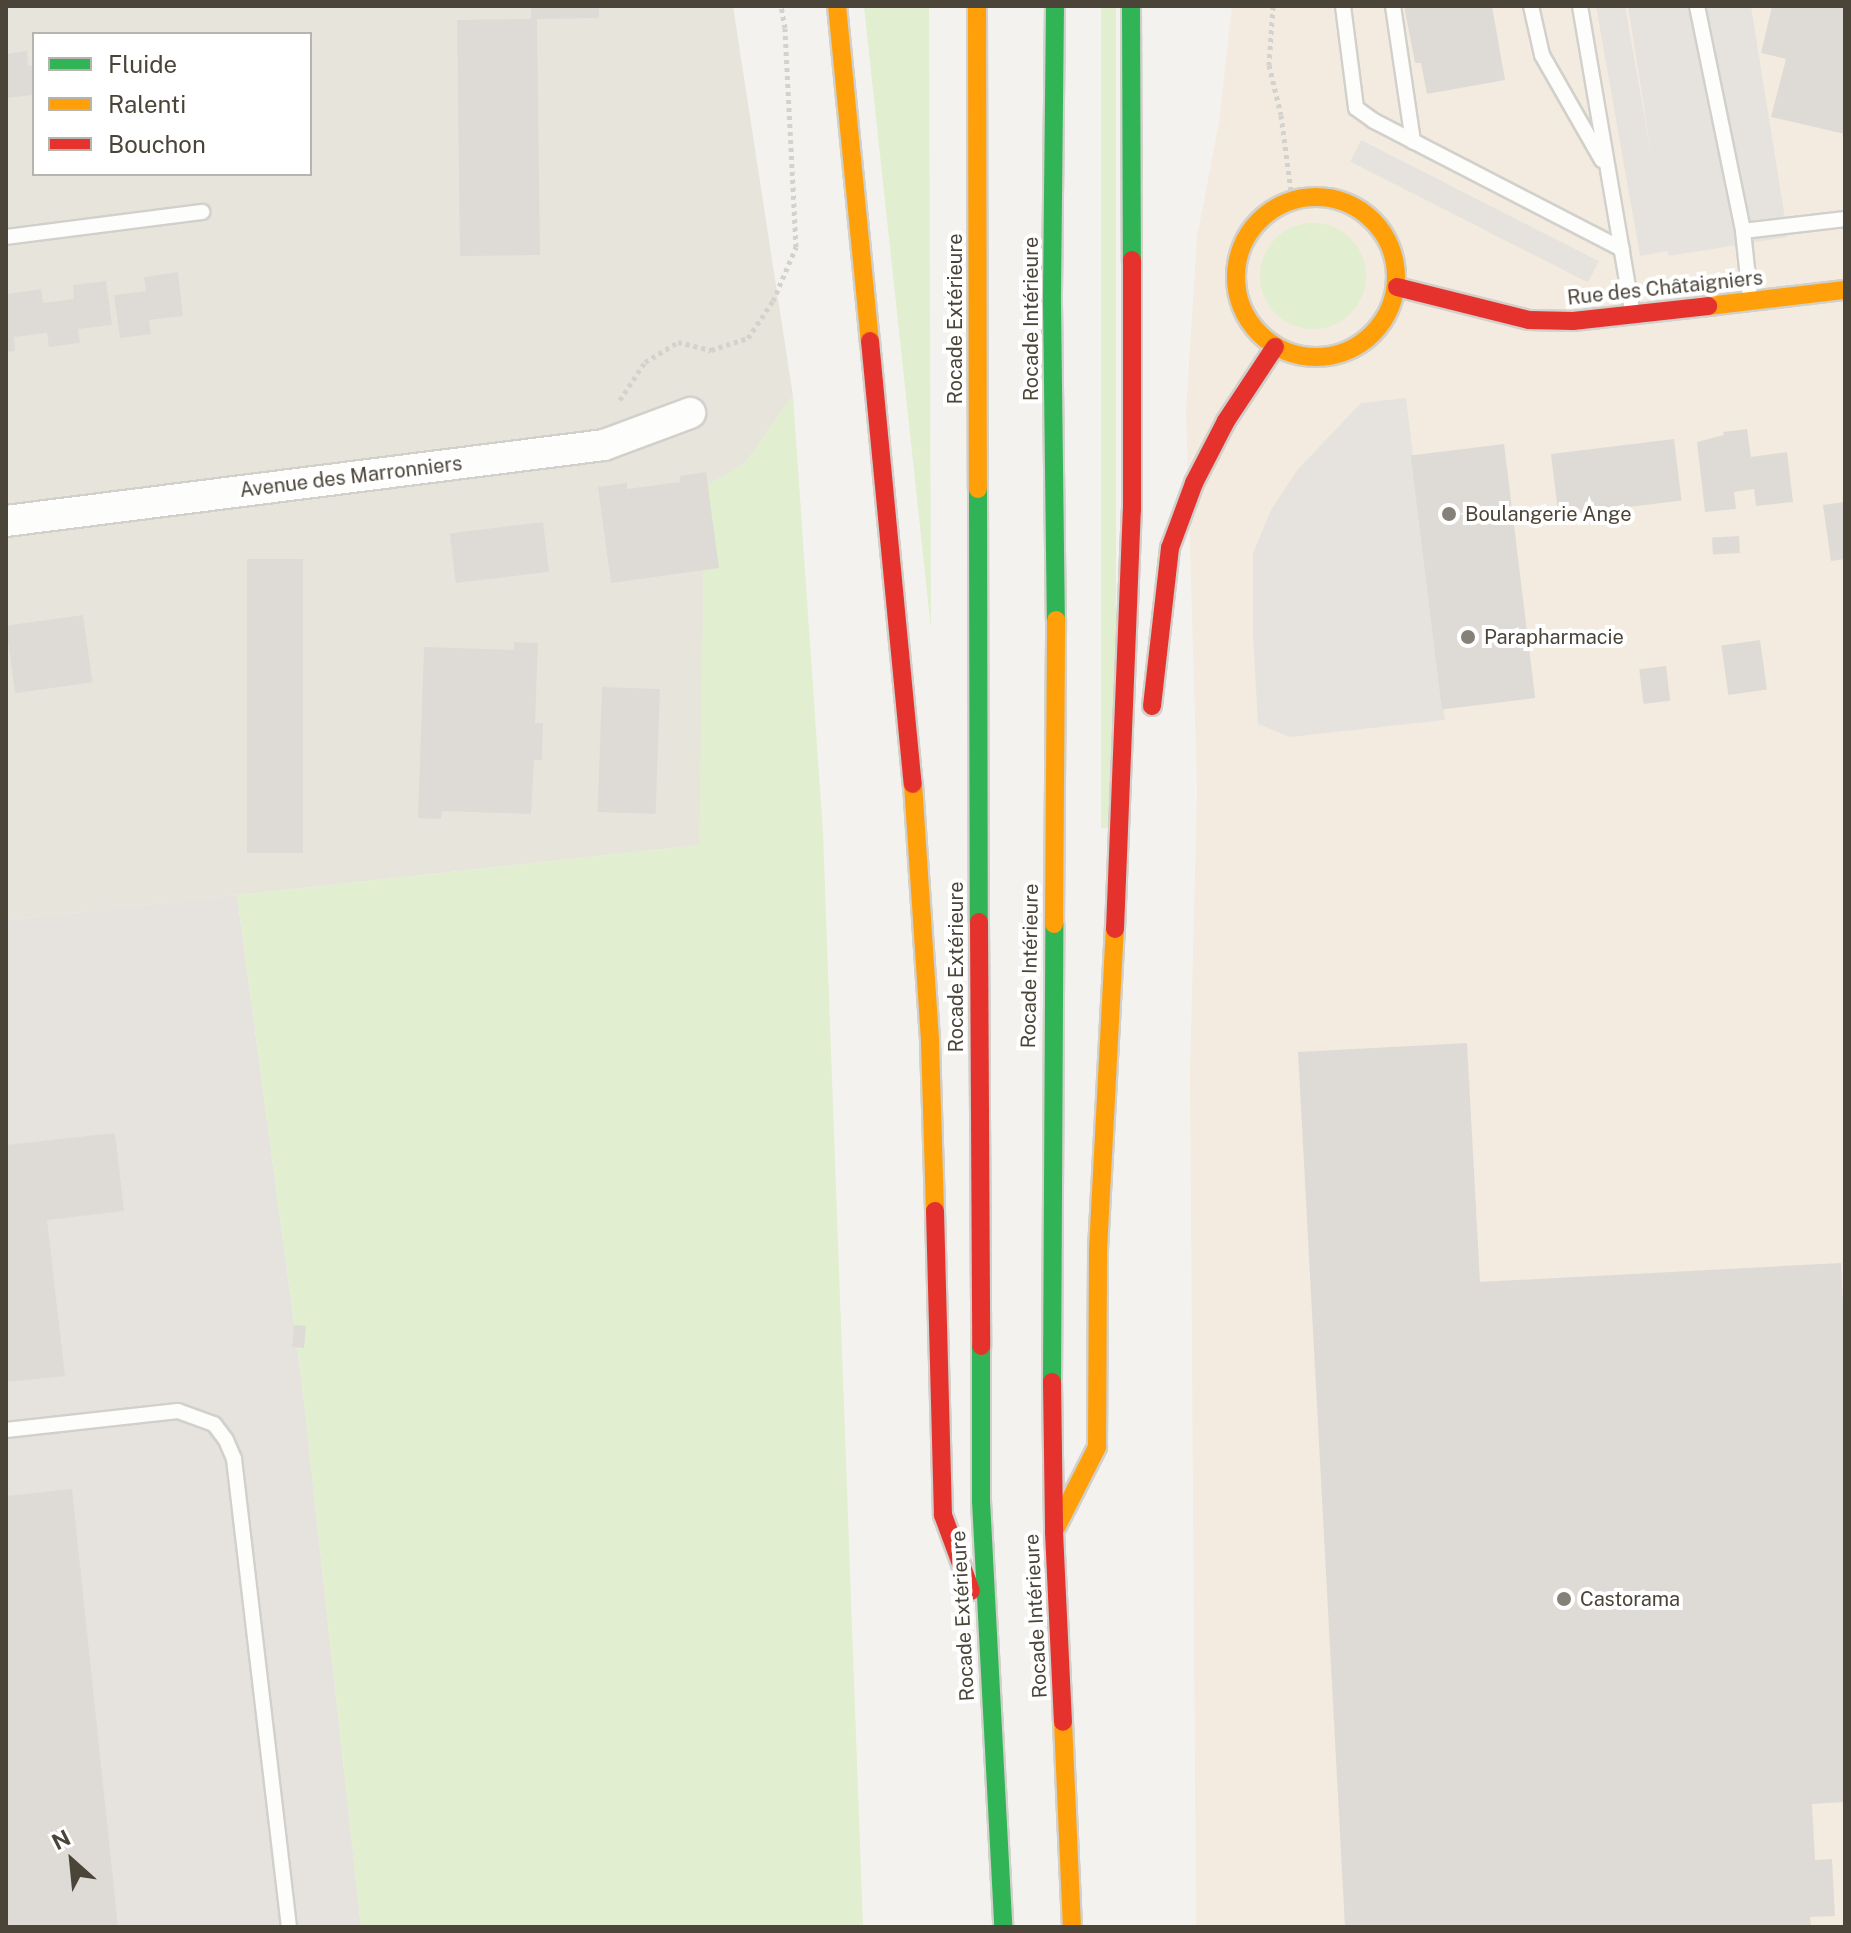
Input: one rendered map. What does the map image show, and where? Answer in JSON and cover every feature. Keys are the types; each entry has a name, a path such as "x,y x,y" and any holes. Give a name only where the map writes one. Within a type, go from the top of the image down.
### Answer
{"main road":[{"path":"837,6 916,816 930,1042 943,1515 985,1631"},
{"name":"Rocade Extérieure","path":"977,6 976,654 981,1501 985,1631 1003,1927"},
{"name":"Rocade Intérieure","path":"1055,6 1052,304 1056,640 1051,1256 1054,1532 1072,1927"},
{"path":"1054,1532 1097,1447 1098,1250 1111,1038 1132,510 1131,6"},
{"path":"1319,196 1345,201 1369,215 1386,235 1391,247 1396,260 1397,287 1389,313 1373,335 1351,350 1326,357 1300,356 1275,347 1255,330 1241,308 1235,282 1238,256 1249,231 1268,212 1292,199 1319,196"},
{"name":"Rue des Châtaigniers","path":"1397,287 1529,320 1573,321 1845,290"},
{"path":"1149,728 1170,548 1194,483 1220,433 1275,347"},
{"path":"1111,1038 1139,820"}],"street":[{"name":"Avenue des Marronniers","path":"6,521 604,445 690,413"}],"lane":[{"path":"1343,6 1356,108 1413,142 1622,249"},
{"path":"1393,6 1413,142"},
{"path":"1531,6 1542,55 1609,171"},
{"path":"1580,6 1633,316"},
{"path":"1697,6 1743,231 1751,301"},
{"path":"6,237 202,212"},
{"path":"1743,231 1845,219"},
{"path":"6,1430 178,1411 214,1424 226,1440 234,1459 289,1927"}],"path":[{"path":"615,403 625,397 645,362 678,342 711,350 748,338 779,288 796,247 785,28 781,6"},
{"path":"1273,6 1269,65 1281,115 1292,199"}],"shaded area":[{"path":"6,6 733,6 793,396 745,463 705,487 700,845 6,920"},
{"path":"1232,6 1845,6 1845,1927 1196,1927 1190,1074 1197,789 1186,410 1197,237 1219,122"},
{"path":"1596,6 1625,6 1652,159 1628,6 1751,6 1788,237 1669,256 1667,251 1640,256"},
{"path":"1361,140 1599,261 1588,283 1350,161"},
{"path":"1406,398 1445,720 1290,737 1258,724 1253,637 1253,553 1271,510 1298,469 1361,403"},
{"path":"237,895 302,1384 361,1927 6,1927 6,920"}],"green space":[{"path":"864,6 929,6 931,629"},
{"path":"1101,6 1116,6 1116,828 1101,828"},
{"path":"1313,223 1333,227 1351,238 1362,256 1366,276 1362,296 1351,314 1333,325 1313,329 1293,325 1275,314 1264,296 1260,276 1264,256 1275,238 1293,227"},
{"path":"793,396 823,832 863,1927 361,1927 302,1384 237,895 699,845 705,486 745,463"}],"building":[{"path":"531,6 599,6 599,18 537,19 540,255 460,256 457,20 531,19"},
{"path":"1404,6 1492,6 1505,80 1427,94 1421,63 1415,63"},
{"path":"1772,6 1845,8 1845,134 1771,117 1786,59 1761,53"},
{"path":"27,51 28,66 32,65 32,95 6,98 6,54"},
{"path":"178,272 183,316 149,320 151,334 120,338 114,295 146,291 144,277"},
{"path":"106,281 112,325 78,329 80,343 49,347 47,333 14,337 15,351 6,352 8,294 41,289 43,303 74,299 73,285"},
{"path":"1747,429 1751,457 1787,452 1793,502 1756,506 1754,489 1734,492 1736,509 1705,512 1697,442 1724,435 1723,432"},
{"path":"1674,439 1682,501 1558,516 1551,454"},
{"path":"1504,444 1535,698 1442,710 1411,455"},
{"path":"706,472 719,568 611,583 598,487 627,483 627,489 680,482 680,476"},
{"path":"1845,502 1845,559 1831,561 1823,505"},
{"path":"543,522 549,572 456,583 450,533"},
{"path":"1739,536 1740,553 1713,554 1712,537"},
{"path":"247,559 303,559 303,853 247,853"},
{"path":"83,615 92,682 15,693 6,626"},
{"path":"1760,640 1767,690 1728,695 1721,645"},
{"path":"514,642 538,643 535,723 543,723 542,760 534,760 531,814 442,811 441,819 418,818 424,647 514,650"},
{"path":"1666,666 1670,701 1643,704 1639,669"},
{"path":"602,687 660,689 656,814 598,812"},
{"name":"Castorama","path":"1467,1043 1480,1282 1841,1263 1845,1343 1845,1802 1812,1804 1815,1860 1832,1859 1835,1916 1810,1917 1811,1927 1345,1927 1298,1052"},
{"path":"115,1133 124,1211 47,1220 65,1376 6,1382 6,1145"},
{"path":"294,1325 306,1326 304,1348 292,1347"},
{"path":"72,1489 118,1927 6,1927 6,1496"}],"traffic: fast":[{"path":"1055,6 1052,304 1056,620"},
{"path":"1131,6 1132,260"},
{"path":"978,489 979,922"},
{"path":"1052,1382 1054,924"},
{"path":"981,1346 981,1501 1003,1927"}],"traffic: slow":[{"path":"837,6 870,341"},
{"path":"977,6 978,489"},
{"path":"1316,197 1347,203 1373,220 1390,246 1396,277 1390,308 1373,334 1347,351 1316,357 1285,351 1259,334 1242,308 1236,277 1242,246 1259,220 1285,203 1316,197"},
{"path":"1708,306 1845,290"},
{"path":"1054,924 1056,620"},
{"path":"913,784 930,1042 935,1211"},
{"path":"1057,1526 1097,1447 1098,1250 1115,929"},
{"path":"1063,1722 1072,1927"}],"traffic: jam":[{"path":"1115,929 1132,510 1132,260"},
{"path":"1397,287 1529,320 1573,321 1708,306"},
{"path":"870,341 913,784"},
{"path":"1152,706 1170,548 1194,483 1226,421 1275,347"},
{"path":"979,922 981,1346"},
{"path":"935,1211 943,1515 971,1591"},
{"path":"1052,1382 1054,1532 1063,1722"}],"place":[{"name":"Boulangerie Ange","path":"1449,514"},
{"name":"Parapharmacie","path":"1468,637"},
{"name":"Castorama","path":"1564,1599"}]}
